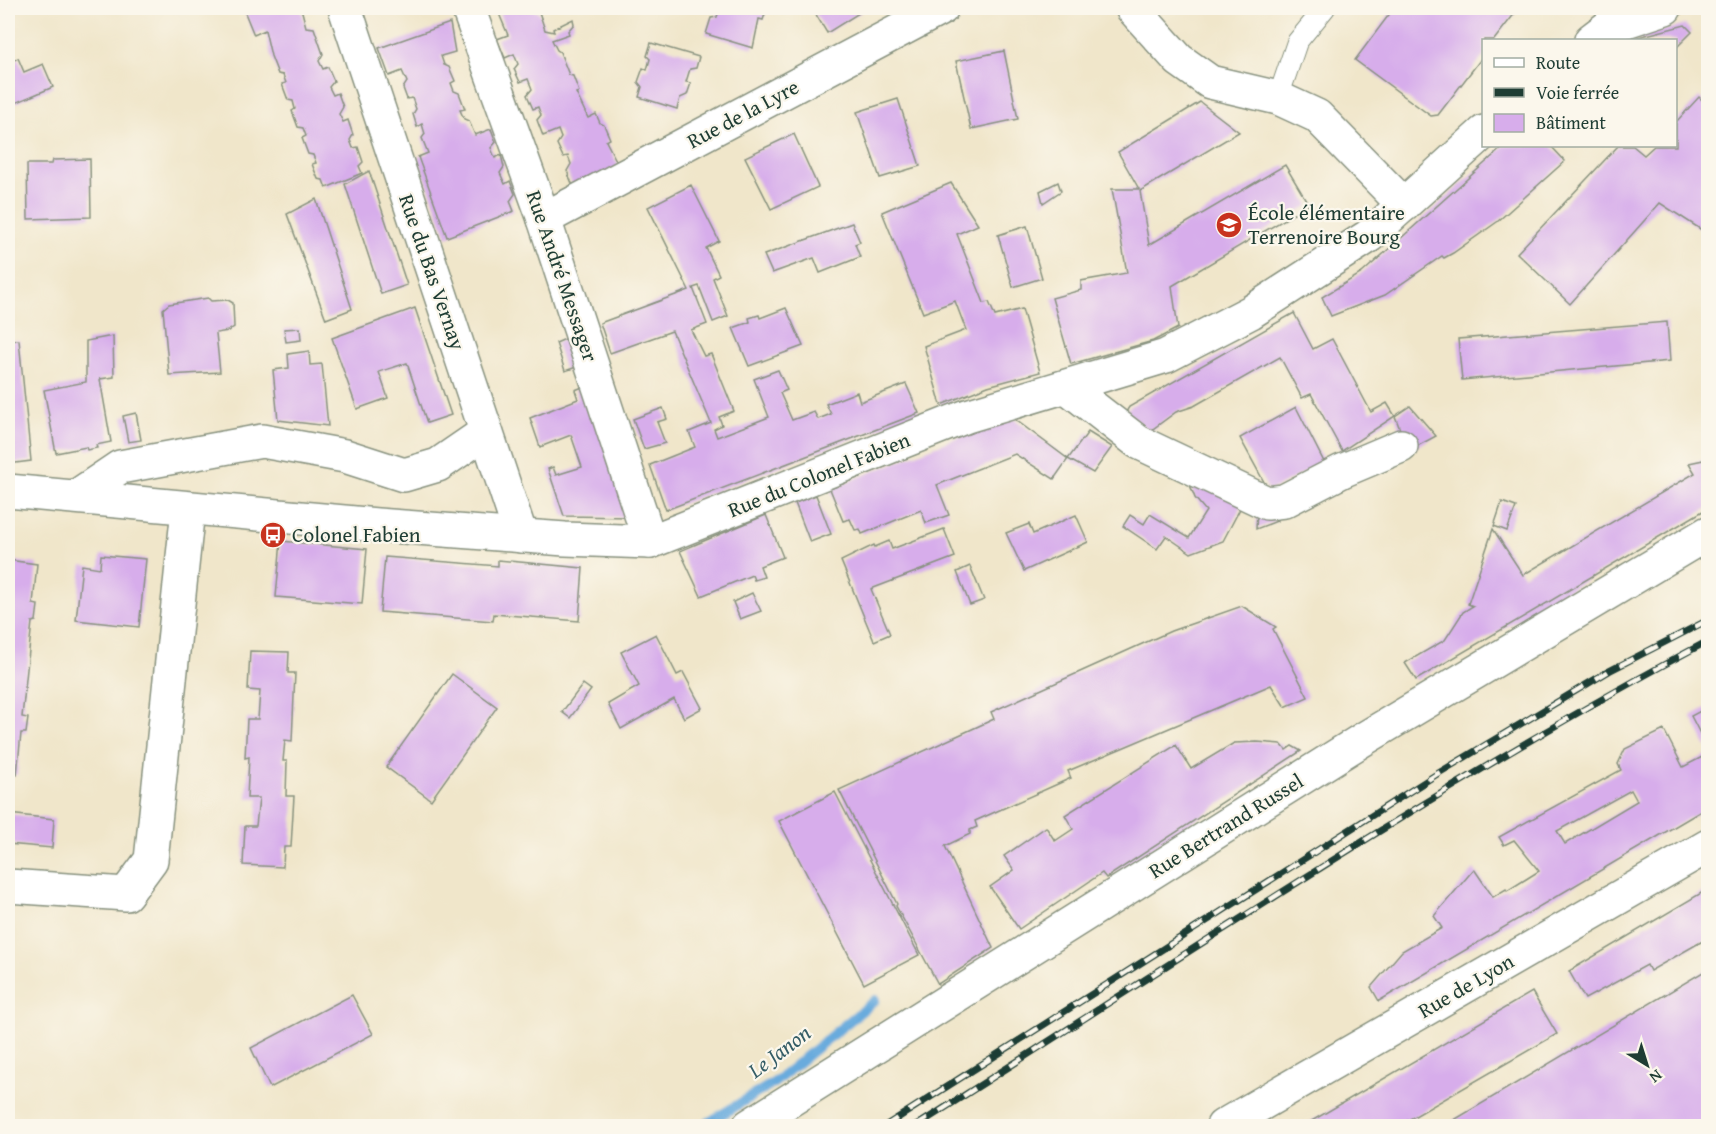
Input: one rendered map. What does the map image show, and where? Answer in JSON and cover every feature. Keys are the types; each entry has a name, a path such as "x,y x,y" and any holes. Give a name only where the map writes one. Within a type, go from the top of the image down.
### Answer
{"street":[{"name":"Rue du Bas Vernay","path":"345,8 521,536"},
{"name":"Rue de la Lyre","path":"544,219 942,8"},
{"path":"1132,8 1179,60 1210,82 1278,98 1298,105 1317,116 1404,205"},
{"path":"1592,39 1608,27 1665,8"},
{"name":"Rue André Messager","path":"469,10 544,219 650,542"},
{"name":"Rue du Colonel Fabien","path":"8,491 77,496 188,509 521,536 650,542 967,416 1166,356 1251,312 1369,236 1482,134"},
{"path":"1067,387 1138,442 1267,503 1284,501 1342,471 1401,446"},
{"path":"77,496 120,468 262,441 345,456 404,475 438,465 486,432"},
{"path":"8,886 126,894 151,860 188,509"},
{"name":"Rue Bertrand Russel","path":"748,1126 1362,740 1708,533"},
{"name":"Rue de Lyon","path":"1223,1126 1708,846"}],"lane":[{"path":"1278,98 1296,42 1325,8"}],"building":[{"path":"243,8 301,8 306,27 314,28 323,54 319,61 323,69 328,67 334,81 329,87 333,95 338,93 343,107 339,114 343,122 348,120 353,135 350,140 353,148 358,147 363,162 359,166 362,173 326,188 323,180 318,179 312,164 316,163 313,155 308,154 302,138 306,136 303,128 298,127 292,111 295,109 293,101 288,100 282,84 286,83 283,75 278,74 265,30 254,35"},
{"path":"504,8 523,8 539,12 545,30 554,32 553,29 573,19 574,24 568,31 569,34 552,40 560,52 569,75 573,76 579,92 576,93 588,118 596,114 600,123 604,125 610,139 606,141 620,168 573,186 567,171 571,164 568,156 563,157 557,144 561,138 558,130 543,136 537,120 541,115 538,107 533,109 527,95 532,89 528,79 520,82 514,69 518,64 514,54 505,58 497,39 508,35 500,16"},
{"path":"720,8 767,8 763,20 759,19 753,48 706,34 711,18 717,17"},
{"path":"812,8 867,8 827,33"},
{"path":"1394,8 1519,8 1495,39 1482,39 1482,58 1438,115 1431,116 1355,60"},
{"path":"450,23 455,52 441,56 444,65 449,67 455,81 451,83 454,91 459,93 465,109 460,110 464,119 469,121 475,135 491,129 496,142 491,148 495,158 501,155 504,167 500,173 505,184 510,181 515,194 510,201 514,211 447,237 418,157 428,153 422,138 425,134 422,124 417,127 413,114 416,109 412,98 407,99 403,88 407,82 402,71 389,76 379,48"},
{"path":"1685,25 1692,32 1677,47 1677,39 1631,39"},
{"path":"651,43 699,57 696,68 690,69 686,82 691,83 687,95 680,98 677,109 639,97 642,87 638,82 643,68 647,70 650,59 647,56"},
{"path":"1004,51 1018,119 971,129 956,61"},
{"path":"18,58 24,72 43,64 53,87 8,106 8,63"},
{"path":"1699,97 1708,106 1708,234 1660,203 1570,304 1517,253 1617,147 1634,147 1644,155 1653,147 1677,147 1677,121"},
{"path":"898,99 920,166 880,178 857,112"},
{"path":"1200,102 1239,132 1140,191 1149,245 1285,165 1309,205 1172,286 1178,328 1153,341 1071,364 1052,298 1081,290 1081,281 1127,273 1112,189 1139,189 1118,152"},
{"path":"794,134 818,187 771,209 745,157"},
{"path":"1503,147 1552,147 1565,161 1497,222 1453,253 1444,258 1442,256 1385,295 1331,316 1322,297 1362,273"},
{"path":"90,159 91,217 28,219 27,164 52,164 53,160"},
{"path":"369,171 407,285 381,294 345,184"},
{"path":"1058,182 1061,191 1043,203 1040,191"},
{"path":"951,183 978,225 957,234 984,303 989,302 995,316 1022,309 1040,372 988,386 941,405 924,346 966,330 955,301 923,313 882,212"},
{"path":"691,185 719,241 706,248 719,275 713,278 728,316 713,322 699,286 693,288 707,324 691,330 704,356 711,354 734,411 719,417 722,425 714,429 717,437 769,417 754,379 778,370 787,390 780,393 792,420 814,412 818,419 831,414 826,404 857,392 860,402 906,384 919,413 666,510 650,465 695,447 689,432 711,423 672,331 610,353 600,323 689,290 648,207"},
{"path":"316,199 352,309 326,319 287,214"},
{"path":"852,223 860,242 855,244 860,257 820,273 814,258 772,273 764,255"},
{"path":"1027,226 1042,278 1013,287 998,235"},
{"path":"208,298 211,301 228,300 233,303 234,327 228,331 216,333 220,372 169,375 163,309 169,304"},
{"path":"415,308 451,415 427,423 407,363 379,372 388,398 357,409 332,338"},
{"path":"786,308 803,346 749,366 733,328 750,322 749,318 759,315 760,318"},
{"path":"1294,313 1313,349 1332,339 1371,412 1387,403 1395,416 1342,451 1311,394 1302,398 1280,357 1194,406 1176,412 1150,431 1126,412 1129,407"},
{"path":"1667,322 1670,361 1462,380 1458,339"},
{"path":"300,328 301,340 286,342 284,329"},
{"path":"113,336 114,377 100,379 111,442 96,445 97,448 87,450 86,447 56,453 44,390 86,382 86,341"},
{"path":"572,336 582,365 565,371 556,343"},
{"path":"19,340 31,461 8,464 8,341"},
{"path":"309,351 310,365 322,364 328,426 278,420 273,370 289,368 288,354"},
{"path":"588,385 632,517 564,516 548,469 553,467 556,475 582,467 571,435 540,447 530,418 578,399 575,390"},
{"path":"1410,406 1436,436 1408,451 1395,416"},
{"path":"1296,407 1324,462 1269,491 1240,438"},
{"path":"663,408 667,419 657,422 665,443 644,449 633,419"},
{"path":"136,413 141,440 128,442 123,416"},
{"path":"1013,418 1068,459 1054,479 1015,454 937,485 949,515 926,523 921,510 862,534 860,529 855,530 850,519 843,521 830,489 978,429"},
{"path":"1088,432 1112,447 1093,473 1068,459"},
{"path":"1708,459 1708,508 1416,680 1405,663 1445,640 1463,612 1473,606 1468,604 1493,529 1523,575 1695,473 1689,463"},
{"path":"1194,479 1243,503 1223,541 1191,553 1166,536 1157,549 1123,526 1130,515 1144,524 1150,514 1189,538 1206,511 1195,498 1190,485"},
{"path":"816,495 831,534 810,542 795,503"},
{"path":"1502,502 1516,507 1507,531 1494,526"},
{"path":"1257,511 1277,521 1256,529"},
{"path":"766,515 783,557 760,566 764,577 754,580 752,575 701,596 680,551"},
{"path":"1076,515 1088,542 1024,571 1006,533 1029,524 1033,534"},
{"path":"944,529 955,557 871,589 890,634 874,641 841,561 874,545 875,547 889,541 892,549"},
{"path":"281,541 367,549 362,604 276,597"},
{"path":"101,555 146,559 139,627 76,620 82,565 100,568"},
{"path":"385,557 498,566 498,560 583,568 579,621 494,614 493,621 380,612"},
{"path":"8,560 37,564 33,604 38,605 36,621 32,622 22,717 28,718 26,733 21,733 17,775 8,774"},
{"path":"970,566 984,600 970,605 957,572"},
{"path":"752,593 761,611 740,619 733,602"},
{"path":"1242,606 1276,627 1273,629 1308,697 1285,707 1271,685 1068,771 1071,778 975,821 977,827 970,830 970,834 945,846 993,948 938,984 896,906 839,790 994,719 991,712 1171,631"},
{"path":"656,634 677,675 683,672 702,708 684,718 674,699 621,729 608,704 639,686 621,652"},
{"path":"250,651 289,652 288,673 295,673 292,741 285,740 283,761 287,761 286,796 294,796 291,847 284,847 283,867 243,865 245,826 256,826 259,798 247,798 249,757 245,758 247,719 258,719 260,691 248,690"},
{"path":"452,674 497,707 431,800 386,767"},
{"path":"583,684 591,690 570,718 562,712"},
{"path":"1708,707 1708,749 1691,716"},
{"path":"1664,730 1683,767 1708,754 1708,807 1379,1001 1371,987 1402,951 1442,928 1434,916 1474,869 1493,897 1539,871 1514,840 1504,845 1499,837 1621,770 1618,764 1625,749","holes":["1631,790 1637,801 1565,844 1557,831"]},
{"path":"1234,743 1281,744 1286,750 1292,746 1301,751 1106,878 1102,873 1019,929 990,887 1014,870 1004,856 1046,827 1055,841 1073,829 1065,815 1176,745 1191,769"},
{"path":"835,792 919,955 864,984 779,821"},
{"path":"8,814 54,819 52,848 8,844"},
{"path":"1708,889 1708,938 1650,971 1647,965 1585,999 1569,971"},
{"path":"1708,969 1708,1126 1444,1126"},
{"path":"1532,992 1557,1034 1398,1126 1303,1126"},
{"path":"352,995 373,1034 270,1088 251,1048"}],"waterway":[{"name":"Le Janon","path":"703,1126 775,1082 875,1000"}],"railway":[{"path":"885,1126 1437,774 1609,671 1708,620"},
{"path":"916,1126 1406,815 1606,697 1708,641"}],"place":[{"name":"École élémentaire Terrenoire Bourg","path":"1229,225"},
{"name":"Colonel Fabien","path":"273,535"}]}
